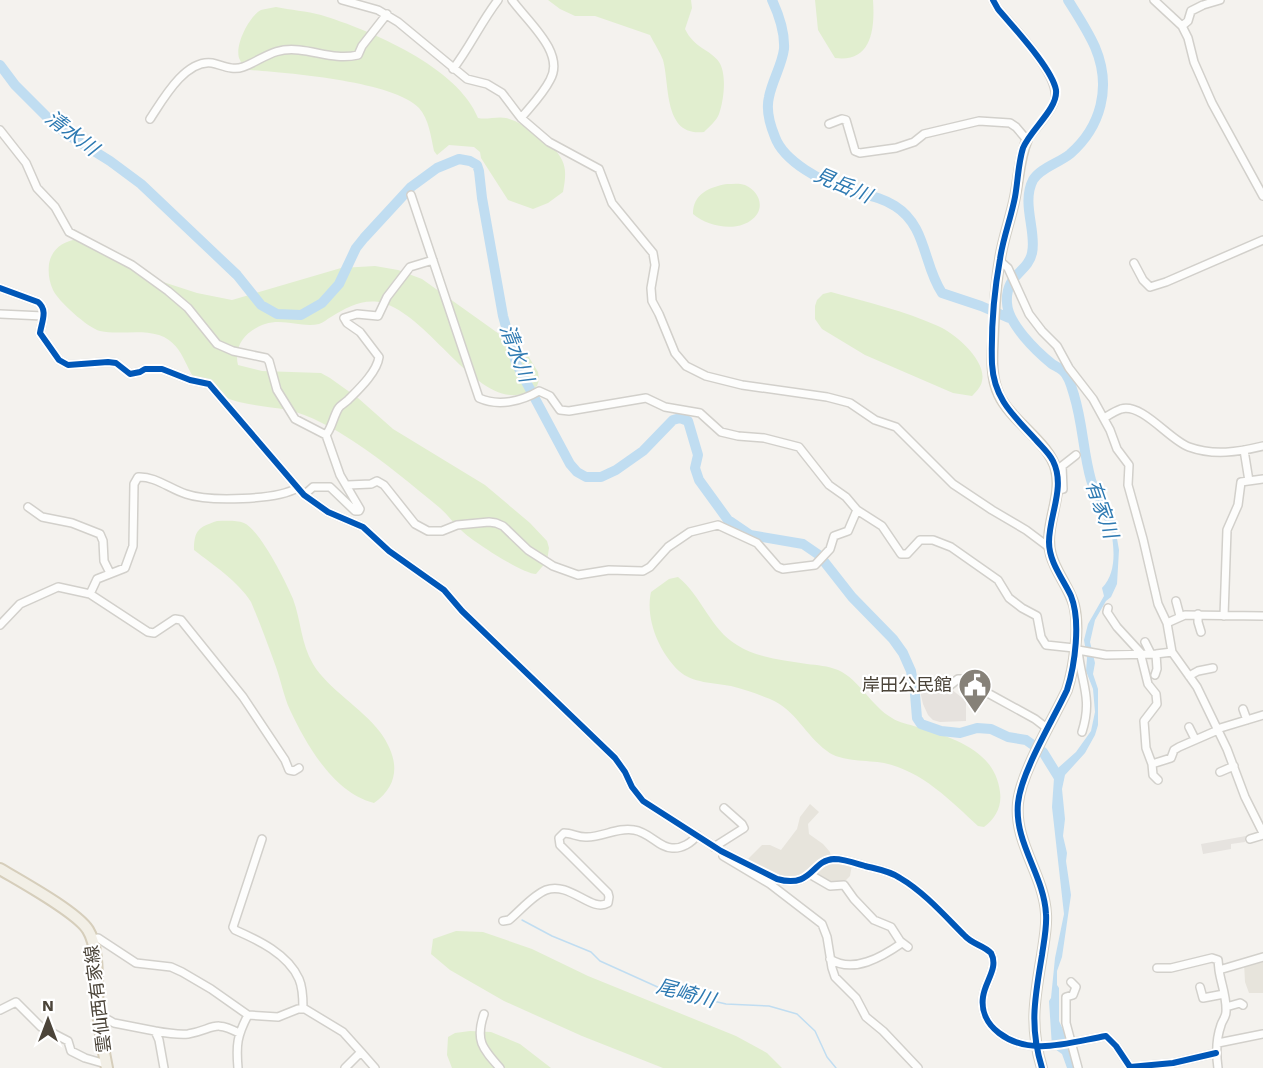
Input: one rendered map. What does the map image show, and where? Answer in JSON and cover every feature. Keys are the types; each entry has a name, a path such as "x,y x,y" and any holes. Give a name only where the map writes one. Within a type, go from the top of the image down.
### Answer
{"main road":[{"name":"雲仙西有家線","path":"0,869 73,915 88,929 92,939 98,1014 106,1066"}],"street":[{"path":"342,0 369,3 387,14 467,79 495,88 502,93 521,118 549,142 599,169 612,203 653,253 655,265 651,288 652,301 675,354 686,366 706,376 742,385 827,397 850,403 875,420 897,427 953,484 1026,530 1050,548"},
{"path":"453,69 468,50 486,16 498,0"},
{"path":"512,0 547,44 554,61 554,72 549,83 521,118"},
{"path":"993,0 1046,69 1056,95 1052,106 1027,140 1023,150 1015,197 999,260 994,302 992,362 998,394 1010,412 1048,454 1056,470 1058,490 1050,534 1050,548 1053,560 1074,604 1080,669 1088,694 1087,716 1082,732"},
{"path":"1154,0 1182,26 1188,38 1194,62 1212,103 1263,196"},
{"path":"1182,26 1188,21 1191,11 1220,0"},
{"path":"150,119 168,90 180,76 202,64 242,68 278,50 298,49 346,58 358,55 362,46 387,14"},
{"path":"829,124 842,119 846,120 855,151 860,153 896,148 914,142 924,134 979,121 1010,123 1027,140"},
{"path":"0,130 26,163 37,189 55,207 69,232 132,265 159,284 188,308 217,344 233,351 266,358 272,366 277,390 295,419 326,435 340,475 360,507 359,511 355,511 330,488 313,487 304,495"},
{"path":"411,195 479,398 504,402 529,397 539,391 550,396 563,411 646,398 665,407 700,413 721,432 787,442 805,453 829,485 846,497 857,510 882,526 901,554 907,554 920,540 933,540 951,547 998,580 1009,598 1037,616 1041,637 1046,645 1097,655 1172,652"},
{"path":"1134,263 1143,280 1150,286 1166,282 1263,240"},
{"path":"326,435 332,427 340,406 354,393 379,361 379,357 360,332 344,318 357,314 378,316 387,297 410,267 433,260"},
{"path":"999,260 1008,268 1029,314 1063,354 1069,368 1093,399 1118,449 1129,465 1128,485 1158,604 1167,623 1172,652 1197,687 1263,834 1250,838"},
{"path":"0,288 43,306 45,311 40,333 59,360 68,365 116,363 130,374 145,369 162,369 190,380 209,384 304,495 328,512 363,527 389,551 444,590 462,611 615,758 643,801 718,849 786,881 799,881 811,875 823,863 834,859 892,874 906,881 949,918 965,937 991,953 994,958 993,969 984,987 983,998 983,1008 992,1028 1018,1044 1035,1046 1048,1046 1106,1036 1130,1067"},
{"path":"0,314 43,316"},
{"path":"1104,418 1120,410 1131,410 1148,417 1189,447 1212,452 1263,446"},
{"path":"1244,450 1249,482"},
{"path":"1058,490 1063,489 1062,466 1076,455"},
{"path":"90,594 97,579 125,568 132,554 134,484 138,477 154,480 186,494 226,499 282,495 297,488"},
{"path":"1224,616 1227,531 1238,505 1239,485 1240,482 1263,479"},
{"path":"348,485 371,484 377,481 384,485 415,525 428,531 442,531 458,525 496,523 503,526 528,550 553,566 578,576 609,570 643,571 650,567 668,547 690,532 718,525 757,543 778,567 791,570 815,565 830,549 834,536 848,531 857,510"},
{"path":"28,507 42,517 72,523 100,534 103,541 104,561 110,573"},
{"path":"0,625 20,604 58,587 90,594 148,633 157,632 174,619 181,620 243,697 285,760 289,770 294,771 298,768"},
{"path":"1176,601 1180,616"},
{"path":"1108,608 1107,612 1116,625 1141,654 1148,684 1156,694 1157,704 1144,721 1146,748 1152,764 1153,776 1158,780"},
{"path":"1167,623 1180,616 1201,612 1224,616 1263,616"},
{"path":"1201,612 1198,622 1201,633"},
{"path":"1170,639 1179,639"},
{"path":"1145,642 1154,654 1157,669 1155,675"},
{"path":"1041,1068 1035,1046 1035,1001 1046,915 1042,891 1023,841 1018,816 1020,792 1067,690 1078,650"},
{"path":"1182,659 1187,673"},
{"path":"1187,673 1213,668"},
{"path":"948,687 958,679 968,679 1048,729"},
{"path":"1243,708 1247,720"},
{"path":"1152,764 1171,758 1175,749 1217,729 1263,715"},
{"path":"1189,727 1195,739"},
{"path":"1220,772 1234,766"},
{"path":"718,849 744,828 724,808"},
{"path":"503,921 509,920 544,891 553,888 570,891 595,905 603,906 608,903 609,897 606,890 560,845 559,838 564,833 588,837 619,830 634,830 648,834 671,849 690,843 697,835"},
{"path":"262,839 233,927 235,930 261,940 294,971 302,988 303,1008"},
{"path":"718,849 725,858 770,884 803,911 817,918 826,930 835,976 856,998 866,1017 884,1031 918,1068"},
{"path":"811,875 830,886 844,885 854,900 874,920 893,928 905,945 856,966 840,964 830,959"},
{"path":"92,939 98,938 136,963 171,967 182,972 248,1015 278,1017 303,1008"},
{"path":"1219,970 1263,957"},
{"path":"1157,968 1171,968 1212,958 1218,960 1226,1007 1216,1053 1218,1068"},
{"path":"1077,985 1073,995 1066,997 1065,1007 1070,1042 1078,1068"},
{"path":"1200,987 1203,998 1224,994"},
{"path":"0,1010 16,1002 41,1027 69,1041 71,1051 106,1066"},
{"path":"1226,1007 1239,1003 1243,1005"},
{"path":"303,1008 342,1032 375,1068"},
{"path":"98,1014 114,1023 154,1031 185,1034 223,1025 238,1032"},
{"path":"484,1014 479,1029 480,1037 487,1054 500,1068"},
{"path":"238,1068 236,1046 238,1032 248,1015"},
{"path":"154,1031 159,1040 164,1068"},
{"path":"1218,1043 1263,1034"},
{"path":"345,1068 361,1052"},
{"path":"1124,1068 1173,1063 1216,1053"}],"shaded area":[{"path":"946,685 966,701 966,721 940,722 928,715 920,691 936,693"},
{"path":"810,804 819,812 808,824 809,834 823,844 831,857 801,878 787,878 746,861 762,845 770,845 781,850 797,829 800,817"},
{"path":"1246,836 1245,842 1231,844 1231,849 1203,854 1201,844"},
{"path":"839,862 852,865 850,876 843,883 832,885 814,875 824,865"},
{"path":"1263,960 1263,993 1249,993 1245,982 1244,963"}],"green space":[{"path":"548,0 691,0 692,8 685,29 698,45 716,58 722,67 723,95 717,119 704,132 691,131 681,126 671,107 663,60 650,35 595,16 575,16"},
{"path":"815,0 873,0 872,32 864,49 857,55 835,58 818,30"},
{"path":"276,7 321,15 387,41 410,53 452,82 468,100 478,118 506,118 529,129 553,147 562,160 565,172 563,192 548,203 533,209 508,200 481,158 480,152 474,147 449,145 437,155 427,123 419,108 406,99 387,91 339,80 250,70 242,63 238,55 240,40 256,13"},
{"path":"727,184 745,185 755,192 760,207 755,217 744,224 729,227 706,222 693,214 696,201 703,193"},
{"path":"77,239 160,281 197,293 232,300 341,268 375,266 398,270 422,279 527,354 538,372 537,386 519,395 500,393 483,384 467,371 417,323 400,311 376,302 349,307 319,324 272,322 258,327 243,339 238,351 238,365 262,371 321,373 330,378 358,398 393,429 485,485 530,523 547,541 549,548 547,561 536,574 520,569 498,556 468,536 440,508 387,465 322,423 288,410 235,401 205,388 193,376 175,346 159,335 100,331 88,325 56,295 49,277 50,258 55,250"},
{"path":"831,292 899,311 953,335 961,341 980,365 982,381 979,387 972,396 953,393 865,355 822,329 815,319 815,306 823,294"},
{"path":"217,521 244,523 257,535 279,569 293,599 306,648 313,664 327,682 373,724 386,742 394,761 393,779 383,796 374,803 346,789 323,766 288,705 251,602 232,580 194,550 195,538 199,530"},
{"path":"678,577 694,593 720,630 737,645 770,658 838,670 853,680 878,707 895,720 958,741 981,756 990,766 1000,792 999,807 992,820 984,827 978,826 935,788 898,767 833,755 819,745 794,716 770,699 736,687 697,680 684,675 672,663 660,645 650,613 651,592 669,579"},
{"path":"456,931 483,932 532,949 588,976 736,1036 767,1053 782,1068 663,1068 582,1036 504,1001 450,970 431,954 433,939"},
{"path":"491,1032 520,1044 551,1068 452,1068 447,1055 448,1037 455,1033"}],"water":[{"path":"1106,506 1115,527 1119,550 1117,584 1095,620 1090,642 1095,663 1093,674 1098,689 1098,725 1085,753 1065,775 1062,789 1065,819 1063,836 1071,895 1062,957 1057,971 1057,985 1059,988 1059,1021 1067,1038 1075,1068 1067,1068 1062,1054 1052,1047 1049,1001 1064,914 1052,807 1054,778 1058,768 1076,752 1091,731 1095,712 1093,689 1086,671 1087,658 1084,640 1088,624 1104,596 1102,588 1112,570 1112,537"}],"waterway":[{"name":"見岳川","path":"772,0 784,36 783,55 768,102 769,117 780,146 795,163 816,176 847,190 878,198 895,206 905,214 919,235 942,293 1009,318"},
{"name":"有家川","path":"1068,0 1095,47 1103,77 1103,91 1096,119 1081,143 1070,154 1040,172 1033,180 1028,198 1033,236 1032,253 1030,260 1013,280 1007,293 1007,303 1017,328 1031,345 1063,371 1069,379 1077,406 1091,480 1112,525"},
{"name":"清水川","path":"0,65 15,85 50,120 65,133 110,161 141,184 237,275 261,305 277,314 301,315 322,303 339,284 356,248 411,187 437,168 459,159 477,165 503,316 516,363 570,464 577,472 586,477 601,477 616,470 643,451 673,420 680,418 688,421 698,455 695,468 699,480 728,520 750,535 803,544 819,555 852,597 893,639 903,653 911,671 917,718 921,724 941,731 960,733 977,728 991,729 1008,737 1026,740 1043,752 1059,778"},
{"name":"尾崎川","path":"522,920 552,936 591,952 600,961 662,989 726,1004 769,1006 797,1014 815,1031 827,1057 836,1068"}],"cycle path":[{"path":"993,0 1040,59 1056,90 1053,105 1027,141 1021,154 1015,197 998,272 992,338 992,364 996,387 1012,414 1050,455 1057,471 1057,491 1049,542 1054,563 1071,596 1076,618 1074,656 1067,690 1031,762 1020,790 1018,803 1020,832 1040,886 1046,914 1034,1011 1034,1025 1042,1068"},
{"path":"0,288 41,305 43,316 40,333 59,360 68,365 116,363 130,374 145,369 162,369 190,380 209,384 304,495 328,512 363,527 389,551 444,590 462,611 615,758 643,801 721,851 777,879 798,880 820,864 834,859 846,860 888,872 909,884 968,939 991,953 993,964 984,991 983,1007 988,1021 999,1033 1011,1040 1037,1046 1065,1044 1106,1036 1130,1067 1173,1063 1216,1053"}],"place":[{"name":"岸田公民館","path":"975,714"}]}
